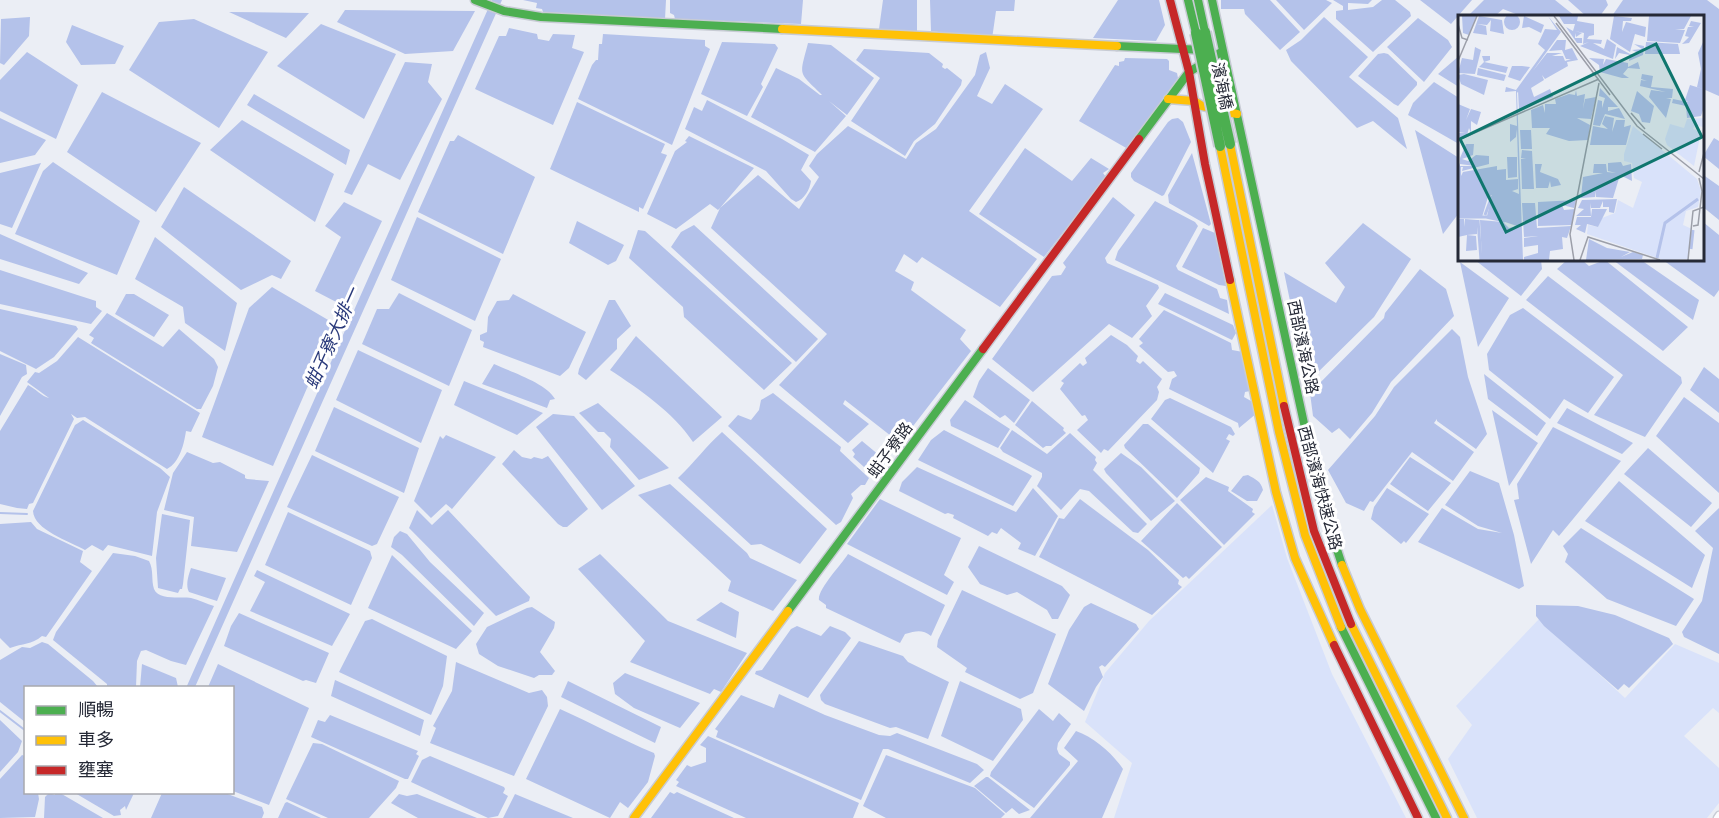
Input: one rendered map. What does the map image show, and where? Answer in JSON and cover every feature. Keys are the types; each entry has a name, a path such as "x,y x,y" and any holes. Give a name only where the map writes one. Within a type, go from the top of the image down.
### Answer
{"main road":[{"path":"1170,0 1188,72 1205,164 1257,402 1294,558 1345,671 1418,818"},
{"path":"1188,0 1200,33"},
{"path":"1198,0 1200,33"},
{"name":"西部濱海公路","path":"1212,0 1320,497 1330,533 1360,609 1464,818"},
{"path":"480,2 504,11 541,17 1223,51"},
{"name":"濱海橋","path":"1200,33 1225,145"},
{"path":"1188,72 1223,51"},
{"name":"蚶子寮路","path":"634,818 1188,72"},
{"path":"1168,99 1194,101 1213,93 1228,75"},
{"path":"1194,101 1202,106 1238,114"},
{"name":"西部濱海快速公路","path":"1225,145 1279,432 1305,535 1334,612 1436,818"},
{"name":"西部濱海快速公路","path":"1225,145 1314,531 1343,608 1447,818"}],"shaded area":[{"path":"1272,505 1287,558 1332,674 1406,818 1114,818 1132,763 1085,722 1105,673 1149,621"},
{"path":"1539,619 1625,698 1675,644 1719,663 1719,713 1713,708 1684,736 1719,768 1719,803 1707,818 1477,818 1448,759 1472,725 1456,706"}],"water":[{"path":"492,0 502,0 195,686 187,686"},
{"path":"523,0 666,0 665,19 543,12 542,9 536,8 537,3"},
{"path":"670,0 803,0 801,24 675,19 670,13"},
{"path":"883,0 917,0 917,32 879,29"},
{"path":"930,0 1015,0 1014,11 996,11 992,39 931,31"},
{"path":"1118,0 1159,0 1165,25 1156,41 1093,38"},
{"path":"1221,0 1270,0 1300,32 1280,50 1245,14 1244,9 1221,9"},
{"path":"1276,0 1326,0 1332,3 1304,30"},
{"path":"1333,0 1372,0 1368,4 1348,3 1348,10 1373,7 1382,0 1395,0 1410,12 1411,16 1373,52 1336,19 1336,11 1343,10 1343,6"},
{"path":"1420,0 1472,0 1451,24"},
{"path":"1484,0 1555,0 1574,15 1518,15 1503,9 1496,15 1469,15"},
{"path":"1568,0 1606,0 1608,5 1601,15 1585,15"},
{"path":"1623,0 1707,0 1719,9 1719,96 1704,89 1704,15 1613,15"},
{"path":"345,10 475,11 453,51 405,54 337,22"},
{"path":"229,12 309,13 286,38"},
{"path":"30,17 29,36 4,65 0,63 1,19"},
{"path":"1324,17 1368,57 1349,77 1398,118 1407,149 1373,121 1357,128 1291,61 1286,50 1301,40"},
{"path":"1418,18 1448,40 1452,47 1424,82 1387,47"},
{"path":"194,19 268,52 219,128 129,70 159,22"},
{"path":"321,24 396,54 364,119 277,66"},
{"path":"72,25 124,46 115,64 81,65 66,42"},
{"path":"509,28 537,34 538,39 549,41 553,34 575,35 572,48 584,52 553,125 475,89 499,36 506,36"},
{"path":"603,34 705,40 705,46 710,49 672,145 578,99 592,65 598,60 599,44 602,44"},
{"path":"722,42 775,44 778,48 761,84 763,87 747,116 701,94"},
{"path":"808,43 831,45 874,78 847,115 829,101 846,116 815,152 751,117 776,68 799,79 822,95 808,82 803,73"},
{"path":"864,49 929,53 943,64 942,67 947,68 962,80 935,124 914,141 905,156 851,121 880,78 856,60"},
{"path":"27,52 78,85 56,139 0,111 0,80"},
{"path":"986,52 990,68 977,96 992,104 1005,84 1043,109 969,211 1037,259 1000,307 922,257 917,263 904,254 895,271 914,282 911,290 966,330 960,339 971,351 900,443 845,400 843,404 869,424 848,443 779,385 827,334 711,228 720,208 758,175 799,209 819,177 809,166 817,154 848,126 906,159 916,143 936,129 975,75 980,55"},
{"path":"1378,54 1388,54 1417,82 1417,85 1398,106 1358,76"},
{"path":"1458,57 1458,86 1438,74"},
{"path":"1125,58 1167,59 1169,70 1177,73 1178,78 1128,149 1079,121 1115,65 1119,66 1119,62 1124,61"},
{"path":"405,62 432,64 428,82 442,99 400,180 368,164 352,195 344,192"},
{"path":"1434,82 1458,97 1458,143 1408,115 1413,103"},
{"path":"102,92 201,143 156,212 67,152"},
{"path":"254,94 350,150 346,165 247,105"},
{"path":"707,100 809,155 801,170 811,181 802,199 796,202 766,171 685,129 694,107 702,111"},
{"path":"577,102 665,144 661,153 667,155 643,209 639,207 639,212 550,169"},
{"path":"0,118 46,140 35,155 0,163"},
{"path":"1178,118 1183,122 1191,142 1162,196 1134,181 1131,173 1168,122"},
{"path":"242,120 334,174 315,222 210,150"},
{"path":"1415,130 1458,157 1458,214 1443,234"},
{"path":"458,135 535,177 503,254 418,212 450,141 454,141"},
{"path":"689,136 754,168 718,210 710,204 676,229 647,214 675,151 687,142 685,141"},
{"path":"1714,138 1719,141 1719,169 1704,157"},
{"path":"1025,148 1072,181 1091,158 1109,169 1103,173 1106,177 1044,257 979,214"},
{"path":"1192,153 1211,224 1209,226 1169,203 1168,195"},
{"path":"53,162 140,221 117,275 15,234 43,171"},
{"path":"41,163 12,228 0,224 0,173"},
{"path":"1704,175 1719,186 1719,220 1704,208"},
{"path":"184,187 291,261 281,279 272,275 241,290 161,227"},
{"path":"1113,197 1135,215 1105,258 1107,263 1158,285 1159,288 1146,306 1152,316 1132,338 1109,324 1033,392 992,359 1052,276 1061,275 1066,267 1063,263"},
{"path":"1155,201 1195,222 1198,226 1176,266 1178,270 1217,289 1220,298 1227,300 1229,314 1115,260 1118,251"},
{"path":"344,202 382,221 342,305 315,291 341,237 325,226"},
{"path":"417,217 501,259 475,321 391,280"},
{"path":"577,221 624,245 616,261 608,265 569,243"},
{"path":"1363,223 1411,259 1374,317 1307,383 1284,272 1336,303 1345,287 1325,263"},
{"path":"1704,223 1719,235 1719,290 1714,297 1664,261 1704,261"},
{"path":"694,225 818,339 796,362 671,247 681,232"},
{"path":"1203,228 1215,233 1226,286 1219,285 1182,267"},
{"path":"638,230 645,231 792,363 764,390 684,317 683,307 629,258"},
{"path":"0,234 88,273 79,284 0,259"},
{"path":"155,237 237,303 225,351 185,323 183,307 135,279"},
{"path":"1476,261 1541,261 1542,269 1521,296"},
{"path":"1566,261 1583,261 1589,266 1606,261 1688,327 1663,351 1557,269"},
{"path":"1614,261 1642,261 1699,300 1693,320"},
{"path":"1460,262 1509,298 1478,347"},
{"path":"1420,269 1446,289 1454,316 1391,382 1372,413 1350,439 1339,428 1332,433 1313,416 1310,393 1384,318 1385,313"},
{"path":"0,270 96,301 96,307 102,311 91,324 0,304"},
{"path":"1548,276 1681,377 1682,383 1645,437 1594,415 1623,375 1526,300"},
{"path":"272,287 335,324 273,466 202,437 249,308"},
{"path":"399,293 472,330 449,386 362,344 377,309 389,309"},
{"path":"1165,293 1233,325 1236,333 1232,340 1158,304"},
{"path":"126,294 134,294 169,315 154,337 115,314"},
{"path":"513,294 586,332 569,368 560,376 483,347 484,342 480,340 480,335 487,332 488,317 497,301 509,300"},
{"path":"609,300 615,300 631,326 617,339 617,349 586,380 578,374 579,369"},
{"path":"1523,308 1614,377 1588,413 1564,399 1550,419 1489,370 1487,354 1510,315"},
{"path":"0,309 76,326 78,329 54,357 36,369 0,351"},
{"path":"1164,310 1231,343 1232,350 1243,352 1250,391 1245,392 1244,397 1251,401 1257,413 1239,428 1238,423 1169,389 1172,379 1177,376 1174,371 1168,372 1139,346 1143,343 1139,339"},
{"path":"107,313 163,347 179,329 214,359 218,367 213,386 201,409 197,409 91,343 94,338 89,335"},
{"path":"1452,329 1460,337 1468,377 1487,434 1476,449 1437,419 1434,423 1474,452 1453,481 1412,452 1364,511 1346,503 1328,470 1375,416 1394,387"},
{"path":"1111,335 1127,345 1138,356 1136,361 1140,364 1143,361 1162,379 1157,387 1159,392 1157,400 1108,451 1104,449 1101,453 1077,430 1088,420 1060,389 1064,383 1061,381 1080,363 1083,366 1087,363 1085,358"},
{"path":"636,336 722,417 693,442 666,411 610,370"},
{"path":"78,337 200,413 191,432 186,431 183,447 178,457 167,469 85,417 77,418 71,414 74,419 33,503 29,504 27,509 0,504 0,431 28,385 49,398 27,382 35,372 39,373 57,361"},
{"path":"358,350 442,390 421,443 336,400"},
{"path":"0,354 26,365 27,374 22,377 0,416"},
{"path":"494,364 536,383 555,399 550,400 547,408 482,384"},
{"path":"1704,367 1719,379 1719,413 1690,390"},
{"path":"988,368 1030,400 1014,423 1005,415 1000,418 973,397 979,381"},
{"path":"1484,374 1546,423 1537,436 1488,399"},
{"path":"464,381 543,413 517,435 454,405"},
{"path":"773,393 841,447 840,451 869,478 865,485 861,485 851,494 853,498 841,522 836,525 728,426 738,415 751,420 759,410 761,400"},
{"path":"1684,397 1719,423 1719,493 1656,436"},
{"path":"1170,398 1231,427 1235,434 1233,436 1229,434 1226,439 1230,441 1213,473 1151,419 1165,400"},
{"path":"965,400 1010,429 998,448 951,426 950,420"},
{"path":"1032,401 1064,428 1066,433 1051,446 1043,448 1015,425"},
{"path":"598,403 669,468 639,480 610,447 611,439 604,432 598,432 579,413"},
{"path":"334,407 419,448 404,493 315,451"},
{"path":"1567,408 1633,443 1622,454 1557,423"},
{"path":"1492,410 1538,443 1509,486"},
{"path":"553,414 574,416 635,486 602,510 536,427"},
{"path":"83,420 160,468 170,477 157,512 152,556 108,545 103,551 92,545 85,550 46,529 35,518 33,511 75,425"},
{"path":"1143,424 1148,424 1200,468 1199,473 1177,498 1125,448 1124,445"},
{"path":"1553,427 1621,461 1559,536 1553,530 1531,564 1514,500 1519,499 1517,484"},
{"path":"944,430 1032,476 1013,506 918,460 931,440"},
{"path":"1012,430 1047,454 1070,433 1096,457 1097,463 1093,470 1147,524 1138,533 1133,532 1089,491 1080,489 1061,510 1037,486 1042,473 1003,452 1000,448"},
{"path":"722,432 827,529 800,564 761,544 751,545 678,478"},
{"path":"446,435 496,457 452,509 446,504 431,518 414,501 440,436 443,439"},
{"path":"862,441 885,460 885,465 875,477 853,457 855,454 852,450"},
{"path":"1648,448 1712,503 1691,527 1624,474"},
{"path":"514,450 522,457 531,459 534,457 542,459 548,456 588,509 567,527 558,524 502,464"},
{"path":"187,452 213,463 220,462 245,475 247,479 269,481 237,552 191,546 194,517 164,510 173,473"},
{"path":"1121,453 1141,467 1175,501 1151,521 1104,469"},
{"path":"312,455 399,497 377,544 372,546 287,507"},
{"path":"1410,457 1451,483 1428,511 1390,484"},
{"path":"917,467 1016,512 1033,488 1058,516 1035,556 1018,549 1021,543 1001,528 997,534 992,532 988,536 953,518 954,515 945,514 899,491 902,482"},
{"path":"1470,471 1499,483 1514,535 1524,586 1519,589 1418,542 1442,508 1478,529 1502,533 1478,526 1445,505"},
{"path":"1248,475 1261,484 1263,490 1257,501 1247,501 1231,491 1243,476"},
{"path":"1206,477 1229,487 1228,491 1253,509 1252,512 1255,514 1224,545 1180,500"},
{"path":"1619,481 1705,555 1692,588 1585,521"},
{"path":"670,484 750,558 797,580 773,611 728,591 731,581 638,495"},
{"path":"1387,488 1429,514 1406,543 1404,541 1401,544 1371,519 1374,507"},
{"path":"880,499 961,538 944,575 954,582 947,595 847,544"},
{"path":"1080,499 1148,550 1179,580 1178,584 1182,587 1152,615 1039,557 1059,518 1064,519"},
{"path":"1177,503 1222,547 1189,579 1186,576 1183,578 1141,541"},
{"path":"1719,508 1719,654 1684,637 1682,632 1702,601 1713,548 1695,531"},
{"path":"417,510 432,525 448,510 530,597 529,601 496,616 409,528"},
{"path":"288,512 370,551 372,558 351,605 265,565"},
{"path":"162,514 190,520 183,584 178,593 158,588 156,558"},
{"path":"31,522 37,529 83,551 80,562 92,571 46,637 42,636 10,648 0,638 0,524"},
{"path":"1581,528 1694,599 1676,626 1607,599 1565,562 1568,554 1563,546"},
{"path":"400,531 407,534 430,562 484,613 474,626 391,547 394,537"},
{"path":"979,546 1062,586 1070,595 1058,619 1052,619 1047,610 1017,592 1007,595 980,584 968,567"},
{"path":"113,553 135,556 149,561 154,589 157,593 171,597 191,598 214,606 186,665 146,650 141,651 137,661 136,686 107,686 53,640 56,632"},
{"path":"600,554 668,621 747,653 721,692 714,689 710,694 630,662 645,641 578,569"},
{"path":"848,554 945,605 931,636 922,632 912,632 905,634 900,643 826,608 826,605 819,600 819,596 825,584"},
{"path":"392,555 472,631 456,649 368,608"},
{"path":"191,568 226,578 217,601 189,592 187,583"},
{"path":"257,570 350,614 332,646 250,611 265,582 254,576"},
{"path":"962,590 1056,634 1033,693 1020,699 965,672 967,668 937,647 938,640"},
{"path":"721,602 739,612 736,638 696,620"},
{"path":"1091,603 1136,624 1139,629 1105,667 1102,665 1099,667 1103,677 1084,711 1048,684 1069,630 1084,607"},
{"path":"1536,605 1578,606 1615,615 1669,638 1673,644 1629,688 1624,684 1618,690 1544,626 1536,616"},
{"path":"532,607 555,622 540,652 555,671 552,675 539,675 534,678 498,666 479,654 476,644 487,627"},
{"path":"239,613 329,653 316,683 303,681 224,646 231,626"},
{"path":"372,619 447,656 443,686 431,715 339,672 365,621"},
{"path":"797,626 821,636 830,626 845,632 851,638 808,698 755,674 756,671 762,670 791,629"},
{"path":"859,641 903,656 908,662 949,682 928,739 896,727 890,728 825,704 821,700 820,695"},
{"path":"42,642 48,644 97,686 24,686 24,721 0,702 0,660 22,647 30,648"},
{"path":"456,662 529,693 542,690 547,697 548,706 514,776 430,743 436,728 433,726 452,691"},
{"path":"142,664 176,678 178,686 140,686"},
{"path":"218,664 309,708 269,805 234,791 234,686 208,686"},
{"path":"625,673 700,703 680,728 634,708 615,694 613,683"},
{"path":"335,680 424,720 420,736 331,696"},
{"path":"568,681 661,727 655,743 561,697"},
{"path":"960,681 1021,709 1023,720 993,761 941,736"},
{"path":"779,694 825,715 879,735 890,736 897,733 977,764 984,770 970,783 888,749 883,749 861,800 716,737 718,731 715,729 741,695 774,708"},
{"path":"560,709 654,753 648,782 628,808 620,802 610,818 526,779"},
{"path":"1039,709 1053,721 1059,713 1071,724 1058,743 1057,749 1059,754 1070,762 1070,765 1034,808 990,776"},
{"path":"330,715 418,751 416,754 419,756 408,779 311,737 318,720 325,722"},
{"path":"0,720 22,741 18,752 0,772"},
{"path":"1076,731 1090,737 1103,747 1123,769 1102,818 1030,818 1078,761 1064,748"},
{"path":"708,736 859,803 853,818 746,818 676,786 679,782 676,780 687,765 691,767 706,762 706,748 700,745"},
{"path":"313,743 322,744 399,781 396,788 369,818 328,818 286,799"},
{"path":"22,755 24,756 24,794 38,794 35,817 0,818 0,779"},
{"path":"886,755 975,788 1005,814 1001,818 886,818 863,806"},
{"path":"430,756 504,787 503,793 508,796 498,816 488,818 411,782 422,760"},
{"path":"986,777 1030,810 1019,814 1012,808 1006,813 974,786"},
{"path":"670,792 674,794 677,792 734,818 651,818"},
{"path":"48,794 62,794 103,818 44,818 45,797"},
{"path":"77,794 134,794 126,810 125,806 120,810 121,815 114,816"},
{"path":"162,794 228,794 262,807 264,813 262,818 151,818"},
{"path":"399,794 407,796 417,794 477,818 418,818 391,803"},
{"path":"515,794 573,818 503,818"},
{"path":"287,802 321,818 278,818"}],"waterway":[{"path":"0,513 27,514"},
{"path":"0,711 24,729"}],"traffic: fast":[{"path":"475,0 504,11 541,17 782,29"},
{"path":"1188,0 1196,33"},
{"path":"1198,0 1205,32"},
{"path":"1212,0 1320,497 1342,565"},
{"path":"1205,32 1230,144"},
{"path":"1196,33 1220,146"},
{"path":"1117,46 1204,50"},
{"path":"1139,139 1189,72 1223,51"},
{"path":"788,611 983,349"},
{"path":"1341,627 1436,818"}],"traffic: slow":[{"path":"782,29 1117,46"},
{"path":"1168,99 1194,101 1202,106 1237,114"},
{"path":"1230,144 1284,406"},
{"path":"1220,146 1279,432 1305,535 1341,627"},
{"path":"1230,280 1276,492 1295,558 1334,645"},
{"path":"1342,565 1360,609 1464,818"},
{"path":"634,818 788,611"},
{"path":"1351,624 1447,818"}],"traffic: jam":[{"path":"1170,0 1189,72 1205,164 1230,280"},
{"path":"983,349 1139,139"},
{"path":"1284,406 1314,531 1351,624"},
{"path":"1334,645 1418,818"}],"water label":[{"name":"蚶子寮大排一","path":"332,338"}]}
